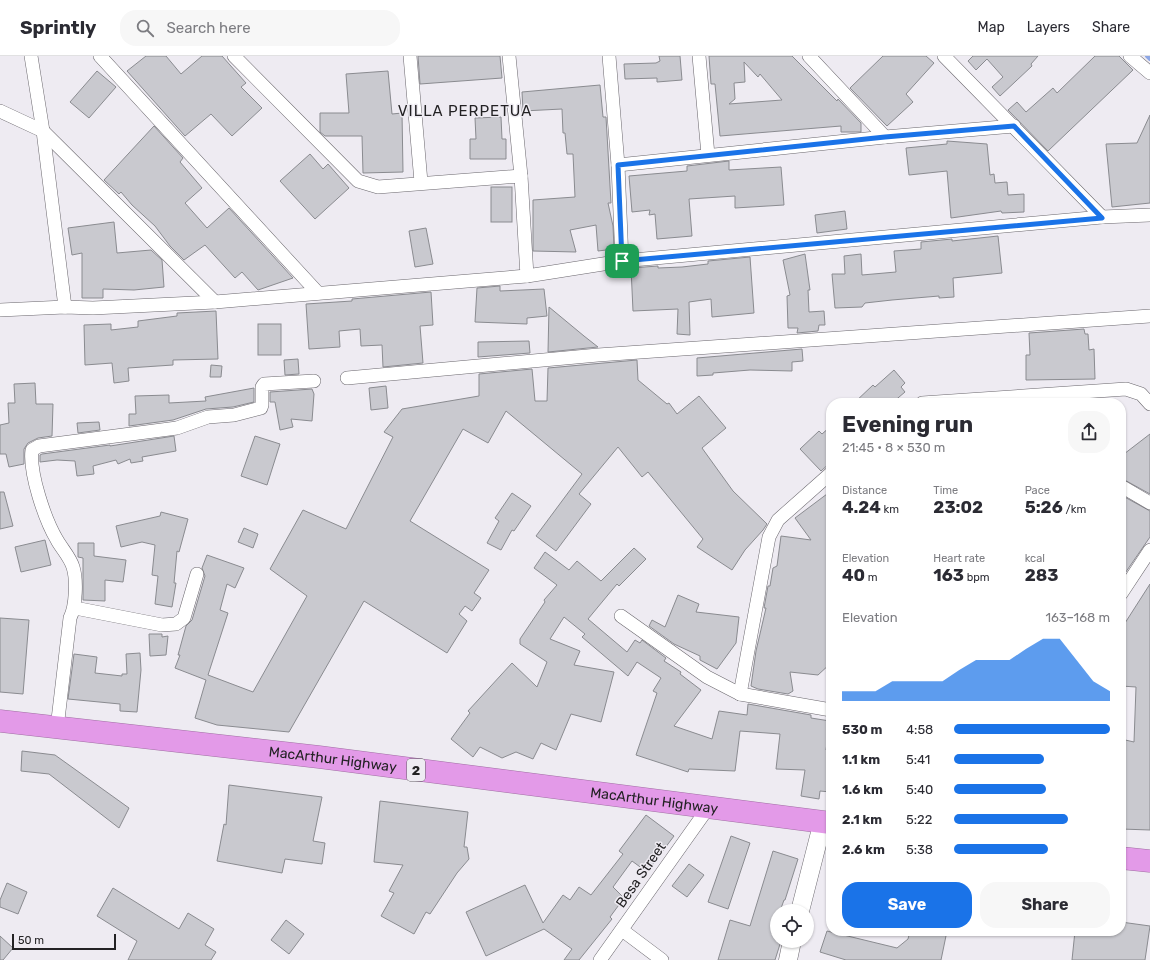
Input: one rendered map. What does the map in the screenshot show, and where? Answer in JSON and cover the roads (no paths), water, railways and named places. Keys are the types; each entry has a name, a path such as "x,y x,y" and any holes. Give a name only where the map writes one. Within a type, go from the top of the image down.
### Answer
{"highway":[{"name":"MacArthur Highway","path":"0,721 335,759 708,808 826,822"},
{"path":"1126,859 1150,861"}],"street":[{"path":"31,56 43,131 65,307"},
{"path":"100,56 318,293"},
{"path":"234,56 358,181 378,187 421,182 520,176"},
{"path":"410,56 421,182"},
{"path":"509,56 527,276"},
{"path":"609,56 618,165 622,261"},
{"path":"699,56 708,154"},
{"path":"809,56 885,137"},
{"path":"944,56 1014,126 1102,218"},
{"path":"1130,56 1150,73"},
{"path":"0,111 43,131 215,302"},
{"path":"618,165 708,154 1014,126"},
{"path":"0,310 65,307 93,308 215,302 527,276 622,261 1150,215"},
{"path":"348,378 621,353 1150,316"},
{"path":"57,728 70,618 75,608 73,567 46,518 37,489 31,457 32,450 39,446 170,429 208,417 234,415 261,408 262,387 264,384 314,381"},
{"path":"1060,398 1126,390 1140,394 1150,404"},
{"path":"740,694 769,537 778,520 826,477"},
{"path":"1126,489 1150,503"},
{"path":"1126,586 1150,550"},
{"path":"75,608 162,625 176,624 184,618 197,574"},
{"path":"621,616 707,677 740,694 826,709"},
{"name":"Besa Street","path":"600,960 708,808"},
{"path":"802,904 826,825"},
{"path":"622,930 662,960"},
{"path":"788,960 791,948"}],"waterway":[{"path":"1147,56 1150,59"}],"district":[{"name":"VILLA PERPETUA","path":"465,111"}]}
